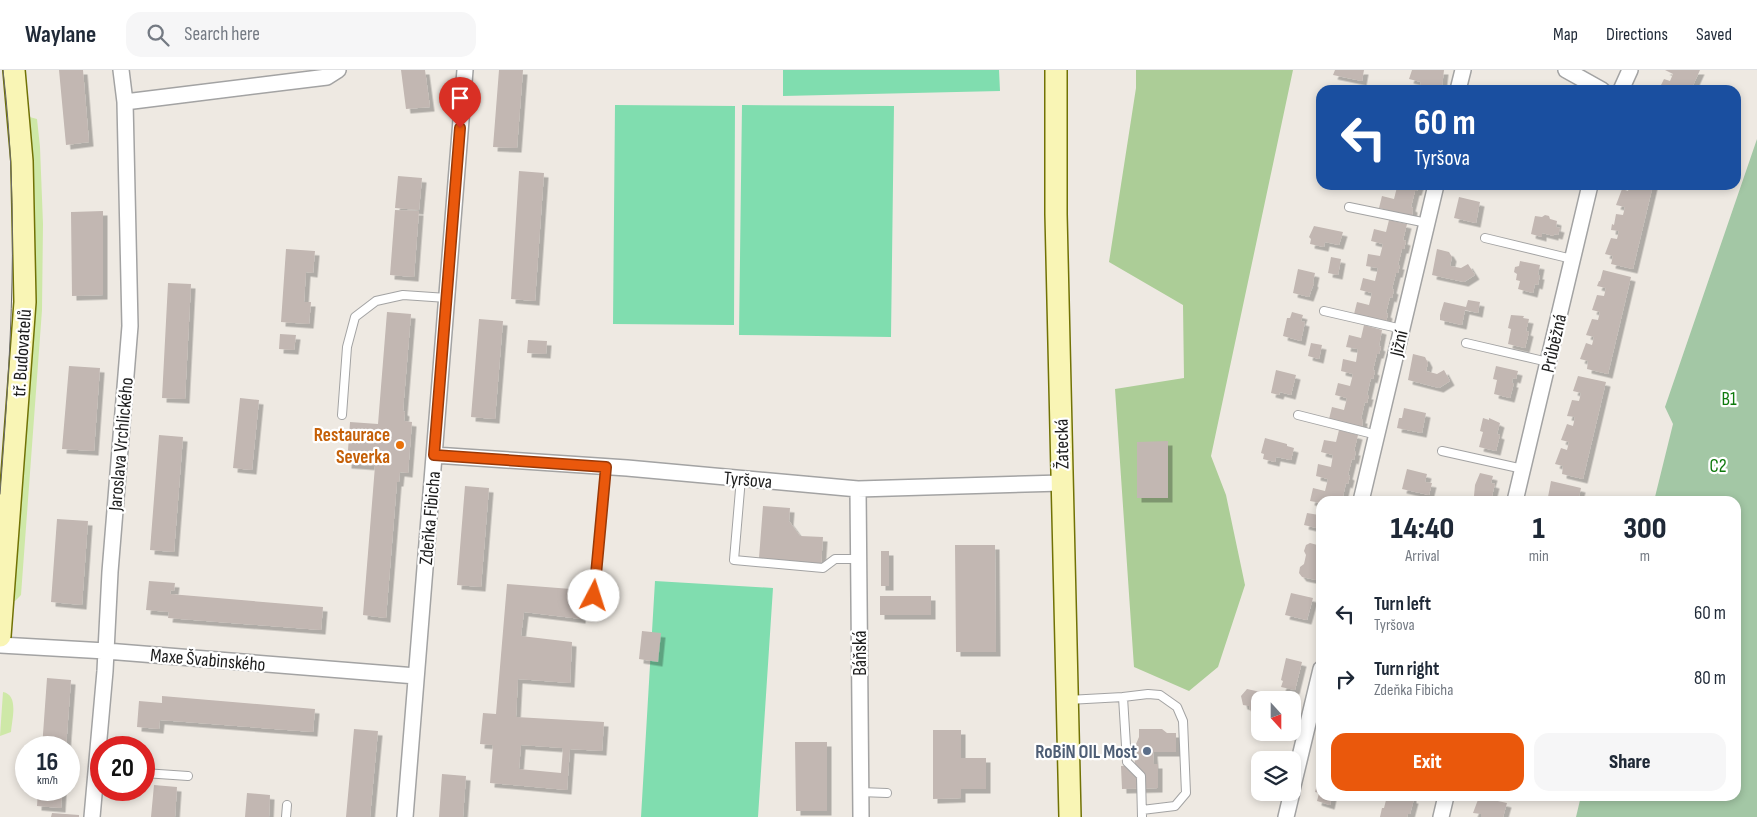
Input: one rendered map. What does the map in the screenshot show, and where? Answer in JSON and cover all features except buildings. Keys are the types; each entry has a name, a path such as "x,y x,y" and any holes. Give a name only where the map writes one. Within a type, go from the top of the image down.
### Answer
{"street":[{"name":"tř. Budovatelů","path":"0,636 24,302 22,161 14,70"},
{"name":"Jaroslava Vrchlického","path":"101,736 110,572 130,326 124,102 121,70"},
{"path":"124,102 327,77 338,70"},
{"name":"Zdeňka Fibicha","path":"405,817 465,70"},
{"name":"Žatecká","path":"1056,70 1056,214 1070,817"},
{"path":"1459,85 1463,70"},
{"path":"1566,70 1593,85"},
{"path":"1623,85 1630,70"},
{"name":"Jižní","path":"1362,496 1435,190"},
{"name":"Průběžná","path":"1516,496 1589,190"},
{"name":"Tyršova","path":"434,455 858,488 1062,483"},
{"name":"Báňská","path":"858,488 861,817"},
{"name":"Maxe Švabinského","path":"0,645 106,651 416,676"},
{"path":"1301,753 1316,690"},
{"name":"Jaroslava Vrchlického","path":"92,817 94,801"},
{"path":"1286,817 1290,801"},
{"path":"1441,817 1445,801"}],"lane":[{"path":"1349,207 1427,224"},
{"path":"1485,238 1572,259"},
{"path":"342,415 347,348 355,317 376,301 403,295 447,298"},
{"path":"1324,311 1402,329"},
{"path":"1466,343 1548,362"},
{"path":"1298,416 1377,435"},
{"path":"1442,450 1523,469"},
{"path":"594,596 606,467"},
{"path":"740,478 734,560 822,568 835,559 858,559"},
{"path":"1067,700 1148,694 1160,695 1177,707 1183,721 1186,794 1175,806 1142,814 1141,776 1127,762 1123,697"},
{"path":"155,774 188,776"},
{"path":"860,792 887,793"},
{"path":"286,817 287,806"}],"green space":[{"path":"783,70 999,70 1000,91 783,96"},
{"path":"1136,70 1293,70 1211,456 1226,495 1245,585 1218,667 1189,691 1134,667 1115,389 1184,378 1183,305 1109,262 1136,88"},
{"path":"615,105 735,106 734,325 613,324"},
{"path":"742,105 894,106 891,337 739,335"},
{"path":"26,116 37,119 40,147 43,224 42,310 21,595 15,601 10,601"},
{"path":"1757,139 1757,817 1576,817 1580,801 1741,801 1741,496 1655,496 1673,424 1665,407"},
{"path":"655,581 773,588 758,817 641,817"},
{"path":"3,692 11,698 13,714 11,732 0,736"}],"tram line":[{"path":"0,494 8,388 12,282 11,176 3,70"}],"place":[{"name":"Restaurace Severka","path":"400,445"},
{"name":"RoBiN OIL Most","path":"1147,751"}],"route":[{"path":"460,128 434,455 606,467 594,596"}],"park label":[{"name":"B1","path":"1729,398"},
{"name":"C2","path":"1718,465"}]}
